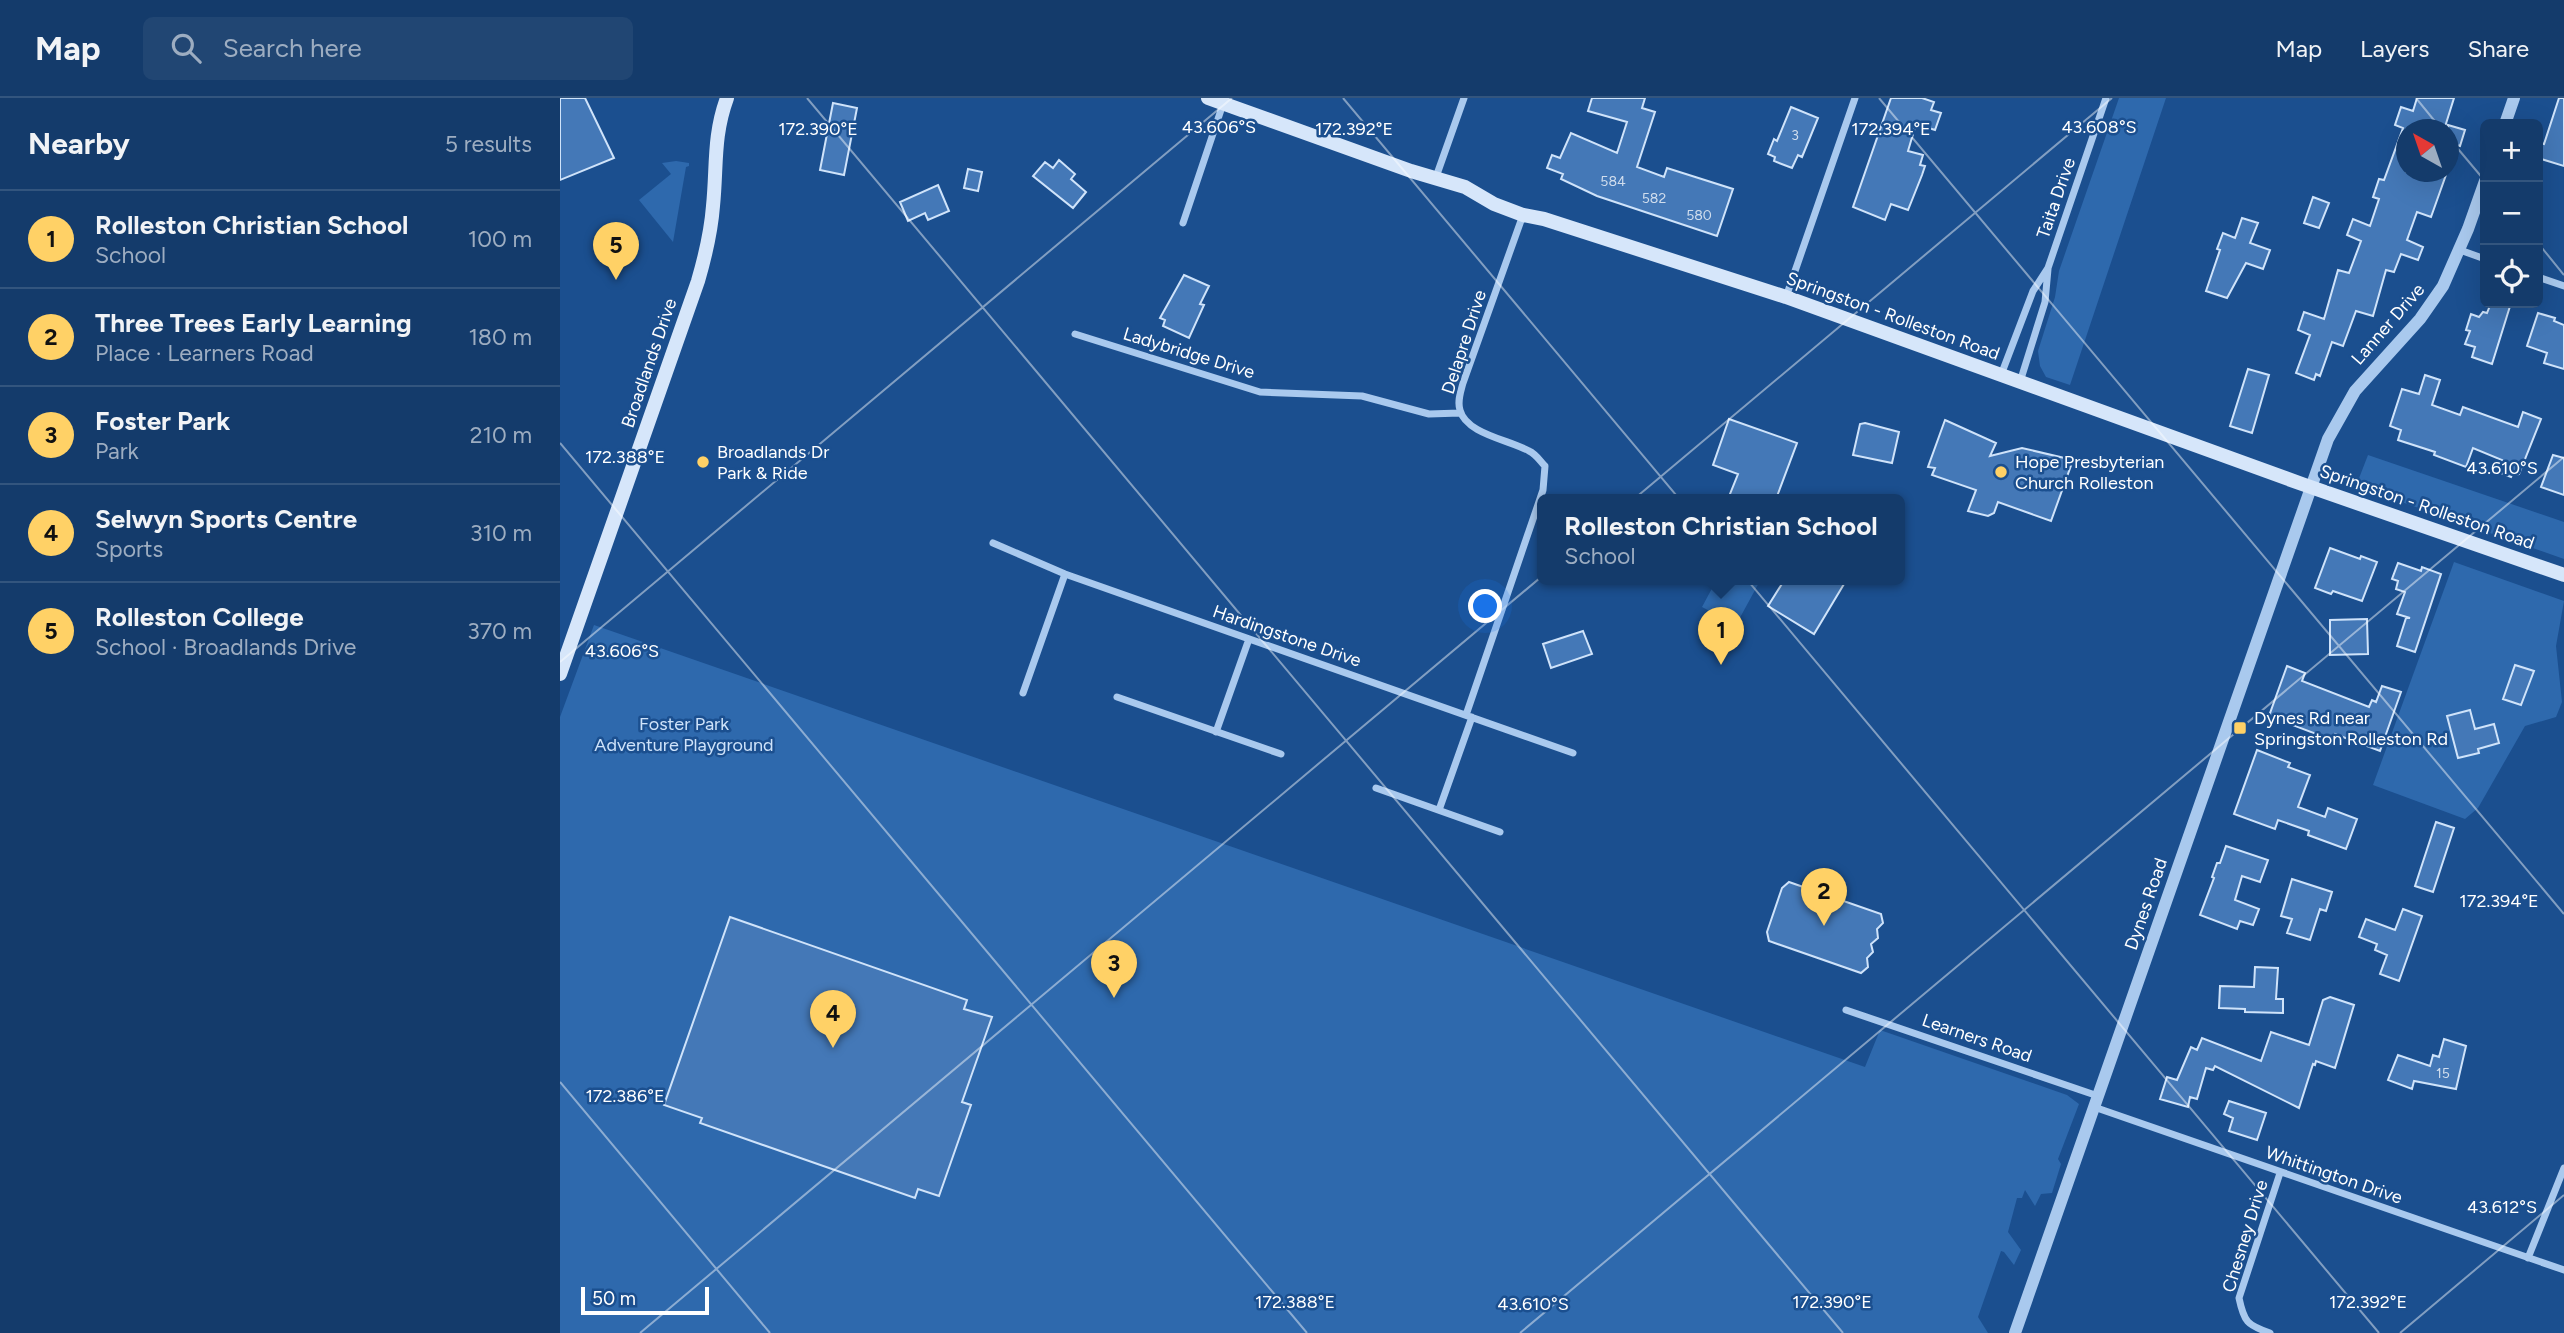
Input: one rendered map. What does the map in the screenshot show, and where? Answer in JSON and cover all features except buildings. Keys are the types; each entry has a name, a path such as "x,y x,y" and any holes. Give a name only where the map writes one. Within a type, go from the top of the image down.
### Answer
{"main road":[{"name":"Broadlands Drive","path":"560,674 698,281 713,212 715,151 726,98"},
{"name":"Springston - Rolleston Road","path":"1208,98 1411,171 1465,187 1494,204 1523,215 1544,219 1786,298 2310,487 2564,575"}],"street":[{"path":"1436,177 1464,98"},
{"path":"1786,298 1855,98"},
{"name":"Taita Drive","path":"2001,376 2033,292 2048,268 2106,98"},
{"path":"2507,119 2514,98"},
{"path":"1183,223 1224,103"},
{"name":"Lanner Drive","path":"2310,487 2328,439 2350,399 2367,376 2407,335 2444,286 2485,182"},
{"name":"Delapre Drive","path":"1523,215 1463,383 1459,403 1460,413 1470,424 1532,452 1545,466 1543,494"},
{"path":"2460,250 2480,257"},
{"name":"Taita Drive","path":"2020,383 2045,302 2048,268"},
{"path":"2543,279 2564,286"},
{"name":"Ladybridge Drive","path":"1075,334 1260,392 1362,396 1429,414 1460,413"},
{"name":"Dynes Road","path":"2015,1333 2310,487"},
{"name":"Delapre Drive","path":"1469,716 1537,511"},
{"name":"Hardingstone Drive","path":"993,543 1065,574 1573,753"},
{"path":"1023,693 1065,574"},
{"path":"1216,732 1249,639"},
{"path":"1117,697 1281,754"},
{"path":"1439,810 1469,716"},
{"path":"1376,788 1500,832"},
{"name":"Learners Road","path":"1846,1010 2096,1102"},
{"name":"Whittington Drive","path":"2096,1102 2280,1173 2564,1270"},
{"path":"2528,1258 2564,1168"},
{"name":"Chesney Drive","path":"2270,1333 2250,1326 2242,1314 2239,1298 2280,1173"}],"green space":[{"path":"2119,98 2166,98 2070,385 2046,377 2040,366 2038,351 2055,297 2059,271"},
{"path":"662,163 689,163 689,166 686,167 673,242 639,200 671,174"},
{"path":"2368,455 2564,522 2564,559 2356,486"},
{"path":"2454,562 2564,601 2556,646 2562,702 2556,717 2525,726 2478,808 2465,819 2373,785"},
{"path":"1714,585 1758,585 1736,625 1702,607"},
{"name":"Foster Park Adventure Playground","path":"594,625 1865,1067 1880,1030 2067,1095 2079,1104 2058,1159 2061,1164 2052,1193 2041,1194 2035,1206 2025,1190 2022,1198 2017,1198 2008,1232 2021,1250 2014,1265 2001,1251 1978,1317 1988,1333 560,1333 560,717"}],"place":[{"name":"Rolleston College","path":"616,280"},
{"name":"Broadlands Dr Park & Ride","path":"703,462"},
{"name":"Hope Presbyterian Church Rolleston","path":"2001,472"},
{"name":"Rolleston Christian School","path":"1721,665"},
{"name":"Dynes Rd near Springston Rolleston Rd","path":"2240,728"},
{"name":"Three Trees Early Learning","path":"1824,926"},
{"name":"Foster Park","path":"1114,998"},
{"name":"Selwyn Sports Centre","path":"833,1048"}]}
